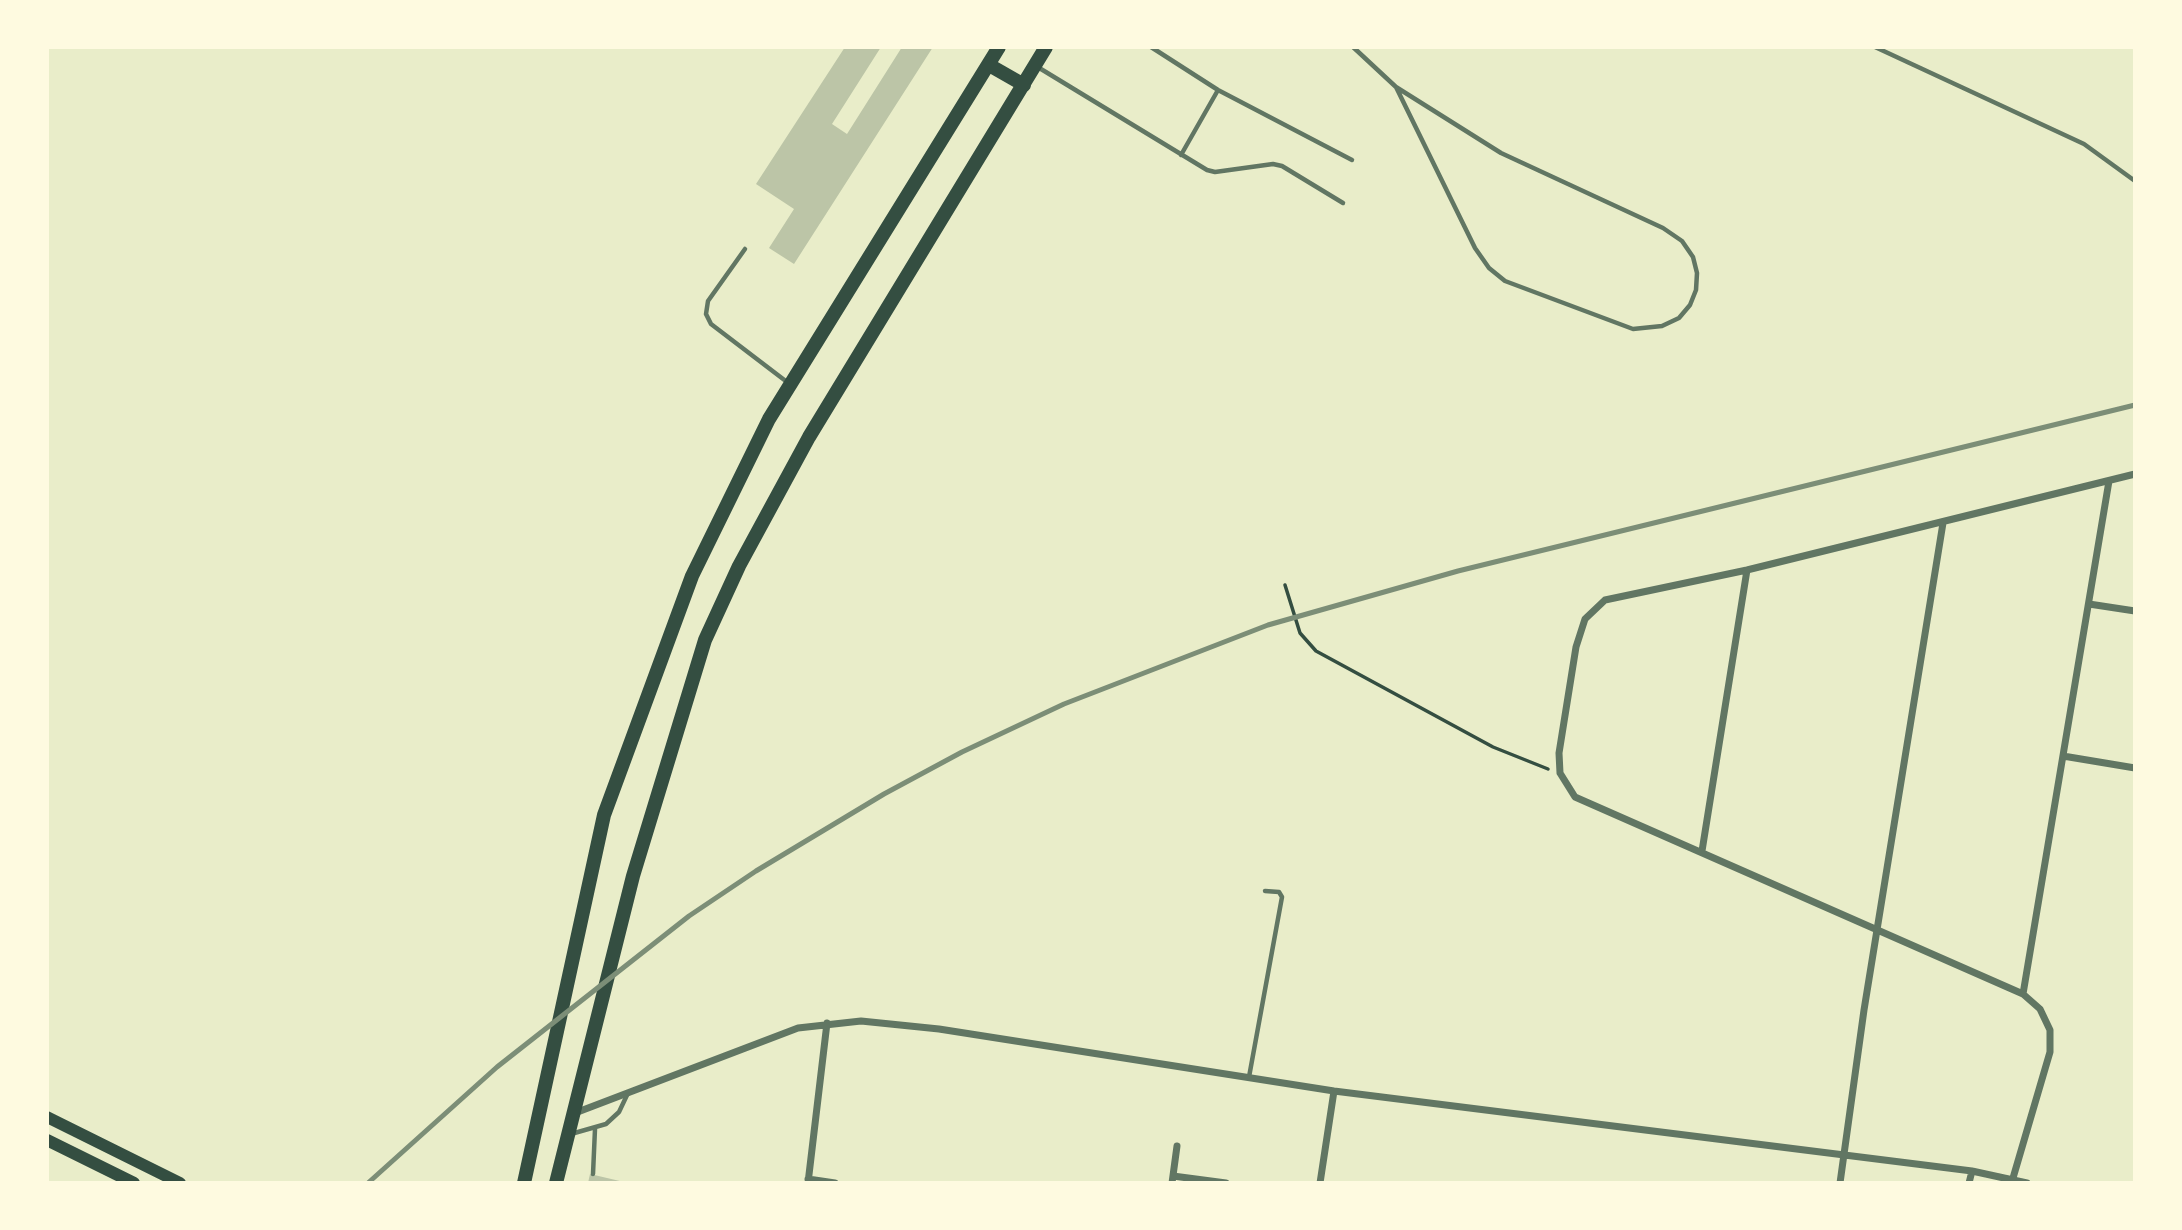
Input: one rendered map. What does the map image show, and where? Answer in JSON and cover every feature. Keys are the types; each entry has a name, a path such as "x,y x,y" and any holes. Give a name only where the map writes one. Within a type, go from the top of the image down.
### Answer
{"main road":[{"path":"523,1180 547,1083 604,815 692,576 769,419 999,47"},
{"path":"556,1183 614,948 705,640 739,566 808,437 1046,47"},
{"path":"989,65 1024,85"},
{"path":"47,1117 180,1183"},
{"path":"47,1140 134,1183"}],"street":[{"path":"2013,1178 2049,1052 2050,1030 2040,1009 2023,994 1575,797 1560,773 1559,753 1579,633 1591,611 1605,600 1747,570 2135,474"},
{"path":"2023,994 2109,481"},
{"path":"1840,1183 1942,523"},
{"path":"1702,851 1747,570"},
{"path":"2089,604 2135,611"},
{"path":"2063,756 2135,768"},
{"path":"571,1114 779,1034 827,1023 861,1021 939,1028 1334,1091 1972,1171 2027,1183"},
{"path":"827,1023 808,1181 835,1183"},
{"path":"1320,1183 1334,1091"},
{"path":"1177,1146 1172,1179 1226,1183"},
{"path":"1969,1183 1972,1171"}],"lane":[{"path":"1151,47 1218,90 1352,160"},
{"path":"1353,47 1396,87 1502,153 1662,228 1682,241 1693,257 1697,273 1696,290 1690,305 1679,318 1662,326 1633,329 1505,281 1489,268 1475,248 1396,87"},
{"path":"1875,47 2084,144 2135,181"},
{"path":"1035,66 1181,155 1215,172 1273,164 1282,166 1343,203"},
{"path":"1181,155 1218,90"},
{"path":"745,249 708,301 706,313 711,324 790,384"},
{"path":"1249,1078 1282,897 1279,892 1265,891"},
{"path":"567,1135 595,1129 613,1118 629,1092"},
{"path":"593,1174 595,1129"}],"path":[{"path":"1285,585 1300,633 1316,651 1493,747 1560,773"}],"building":[{"path":"845,47 881,47 832,124 847,134 902,47 933,47 794,264 769,248 794,209 756,184"},
{"path":"590,1174 624,1182 624,1183 588,1183"}],"railway":[{"path":"368,1183 497,1067 689,916 756,871 884,794 962,752 1064,704 1268,625 1458,571 2135,405"}]}
